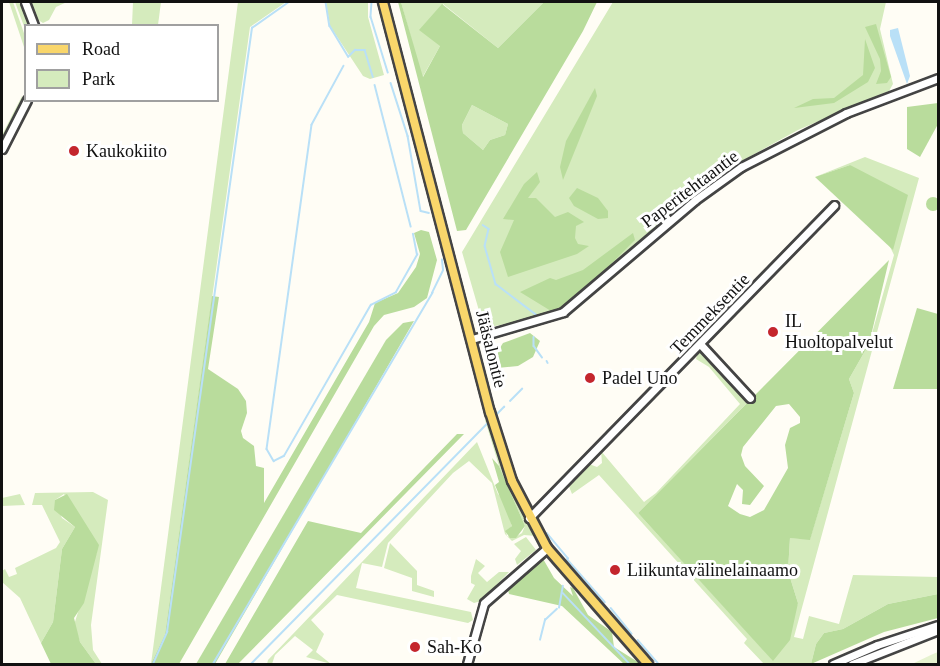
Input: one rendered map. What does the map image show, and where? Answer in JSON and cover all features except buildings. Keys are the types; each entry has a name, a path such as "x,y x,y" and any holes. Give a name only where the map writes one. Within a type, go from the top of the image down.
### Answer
{"main road":[{"name":"Jääsalontie","path":"383,2 501,449 529,518 547,548 648,664"}],"street":[{"path":"25,2 33,24"},
{"name":"Paperitehtaantie","path":"472,339 563,312 695,200 741,167 846,113 939,78"},
{"path":"2,149 26,102"},
{"name":"Temmeksentie","path":"529,518 701,345 834,205"},
{"path":"701,345 750,398"},
{"path":"467,664 484,603 547,548"},
{"path":"833,664 877,645 939,626"},
{"path":"852,664 939,630"}],"green space":[{"path":"9,2 13,2 24,33 24,47"},
{"path":"15,2 22,2 30,24 24,24 24,26"},
{"path":"29,2 67,2 56,7 49,20 43,23 35,18"},
{"path":"133,2 161,2 158,24 132,24"},
{"path":"238,2 286,2 250,27 165,634 151,664"},
{"path":"326,2 368,2 368,17 384,75 370,79 363,76 330,26"},
{"path":"398,2 401,2 423,77 440,46 419,30 442,4 498,48 544,2 597,2 583,31 466,230 457,231","holes":["472,105 508,124 505,135 490,140 483,150 463,133 462,125"]},
{"path":"401,2 544,2 498,48 443,4 440,46 422,78"},
{"path":"613,2 886,2 880,29 893,84 889,91 798,130 738,163 656,226 580,297 559,310 533,319 484,328 462,252"},
{"path":"876,24 891,77 887,83 876,84 881,71 880,59 865,27"},
{"path":"865,39 875,68 868,82 834,103 794,108 813,99 834,98 863,75"},
{"path":"595,88 597,96 563,180 560,167 566,141"},
{"path":"22,96 23,99 2,142 2,135"},
{"path":"938,103 938,124 920,157 907,149 907,107"},
{"path":"472,105 508,124 505,135 490,140 483,150 463,133 462,125"},
{"path":"865,157 919,178 794,637 803,639 809,616 839,624 853,575 938,577 938,594 888,604 843,629 824,633 816,644 811,664 764,664 744,643 747,639 599,475 572,494 568,484 589,464 597,467 602,463 601,451 644,502 656,493 740,404 709,367 696,359 698,352 705,353 749,401 638,513 773,660 798,603 788,571 790,538 810,539 854,393 849,379 869,344 894,255 850,165 815,177"},
{"path":"850,165 908,195 893,250 815,177"},
{"path":"537,172 540,182 528,198 536,198 555,217 568,212 584,222 576,226 575,238 578,244 589,246 577,254 508,277 500,252 514,220 503,219 524,184"},
{"path":"577,188 598,198 608,211 608,218 598,219 574,206 569,198"},
{"path":"933,197 938,199 940,204 938,209 933,211 928,209 926,204 928,199"},
{"path":"421,230 429,232 437,260 427,298 414,307 384,315 374,326 179,664 151,664 165,634 212,296 219,297 208,369 238,389 246,401 247,413 241,431 243,438 254,446 256,466 264,468 264,503 369,322 375,303 398,293 416,267 420,254 414,233"},
{"path":"633,233 635,240 578,297 559,308 551,311 520,292 550,278 556,280 583,270"},
{"path":"889,260 869,344 849,379 854,393 810,540 790,538 788,571 798,603 790,640 773,661 638,513","holes":["789,404 800,417 800,423 790,428 785,445 788,468 764,510 750,517 728,506 737,484 743,490 742,504 750,505 764,486 745,466 741,455 743,447 776,406"]},
{"path":"917,308 938,314 938,389 893,389"},
{"path":"414,321 215,664 196,664 386,340 403,323"},
{"path":"530,333 540,341 533,357 518,366 497,368 498,351 503,343"},
{"path":"488,416 508,480 536,536 524,535 512,541 507,536 514,538 522,533 525,526 499,466 485,420"},
{"path":"457,434 464,434 238,664 225,664 308,521 361,533"},
{"path":"477,442 498,494 504,499 512,526 506,531 507,536 492,483 469,461 453,473 388,543 382,567 362,563 356,588 471,612 473,620 468,623 337,595 311,620 324,634 316,652 331,664 306,657 313,650 295,636 275,655 272,664 267,664 268,660"},
{"path":"492,458 499,466 525,526 516,538 510,538 505,531 512,526 495,485 499,482"},
{"path":"93,492 108,500 91,625 93,650 102,664 96,664 80,642 74,625 97,551 64,494 55,500 62,518 75,527 62,549 53,622 41,643 20,598 2,582 2,571 5,569 9,577 17,574 15,568 56,548 60,542 42,505 32,505 35,493"},
{"path":"20,494 25,505 2,506 2,498"},
{"path":"67,494 99,545 84,603 74,618 80,642 96,664 51,664 41,643 53,622 62,549 75,527 54,510 55,500"},
{"path":"526,537 536,550 517,565 515,559 521,551 514,544"},
{"path":"390,543 417,571 417,585 434,591 434,597 412,591 412,578 384,568"},
{"path":"542,557 554,578 573,596 570,587 573,588 588,615 612,632 614,647 641,664 624,664 562,606 509,594 508,590"},
{"path":"476,559 485,566 478,573 487,582 499,572 509,572 481,601 474,603 467,599 475,585 471,583 471,576"},
{"path":"938,594 938,618 884,632 811,664 816,644 824,633 843,629 888,604"},
{"path":"938,652 938,664 912,664 933,654"}],"water":[{"path":"898,28 910,76 907,84 890,36 890,30"}],"waterway":[{"path":"153,664 167,632 252,28 289,2"},
{"path":"326,2 330,26 348,56"},
{"path":"372,2 371,17 388,72"},
{"path":"348,57 355,50 365,50 373,77"},
{"path":"344,66 312,125 267,449 274,461 284,456 371,305 396,292 417,255 413,234"},
{"path":"391,83 408,136 421,211 429,213"},
{"path":"375,85 411,226"},
{"path":"483,225 489,229 485,246 496,284 538,316"},
{"path":"213,664 432,293 443,270 442,260"},
{"path":"534,337 534,346 542,357"},
{"path":"510,401 522,389"},
{"path":"497,414 504,407"},
{"path":"251,664 487,424"},
{"path":"547,533 568,558 567,564"},
{"path":"568,560 605,602"},
{"path":"559,608 563,586"},
{"path":"563,593 630,664"},
{"path":"611,608 632,634"},
{"path":"540,640 545,620 557,609"},
{"path":"638,640 659,664"}],"place":[{"name":"Kaukokiito","path":"74,151"},
{"name":"IL Huoltopalvelut","path":"773,332"},
{"name":"Padel Uno","path":"590,378"},
{"name":"Liikuntavälinelainaamo","path":"615,570"},
{"name":"Sah-Ko","path":"415,647"}]}
